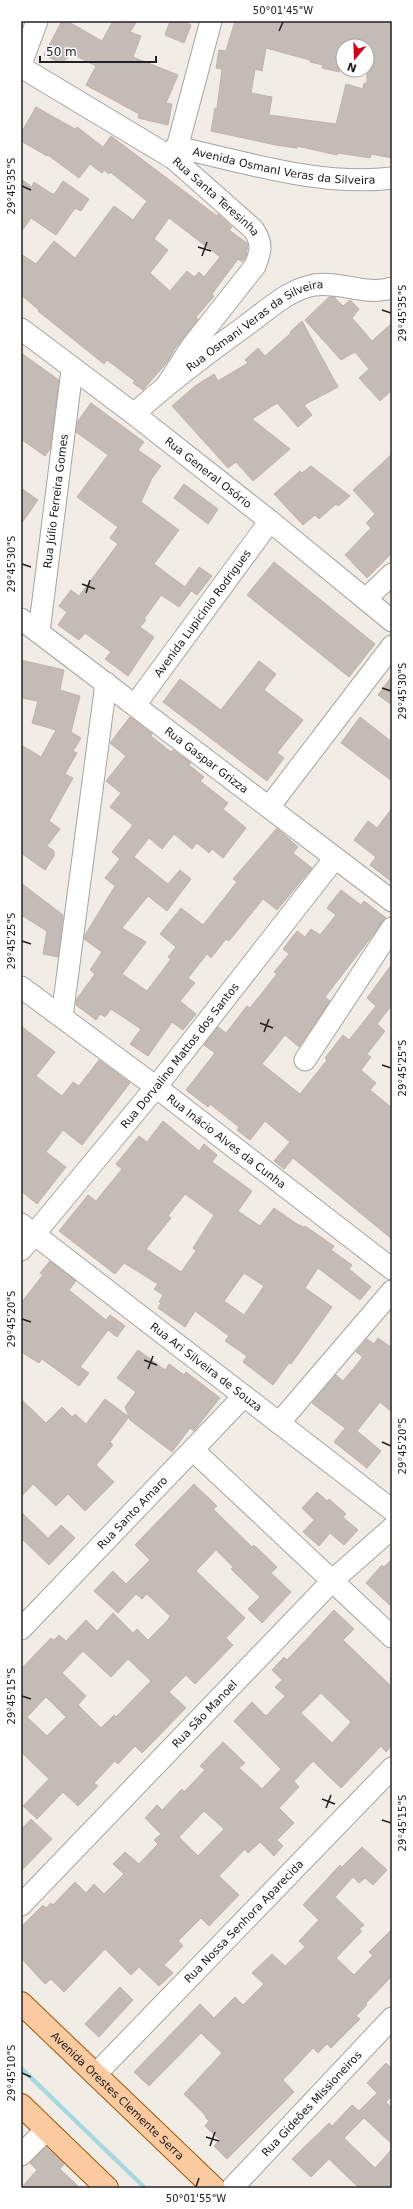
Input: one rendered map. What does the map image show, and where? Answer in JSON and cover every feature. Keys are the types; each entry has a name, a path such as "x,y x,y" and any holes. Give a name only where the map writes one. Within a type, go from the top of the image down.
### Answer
{"main road":[{"name":"Avenida Orestes Clemente Serra","path":"21,2003 214,2188"},
{"path":"21,2105 107,2188"}],"street":[{"path":"21,66 37,21"},
{"path":"175,153 211,21"},
{"name":"Rua Santa Teresinha","path":"21,66 175,153 253,229 259,238 261,251 255,266 192,346 168,383"},
{"name":"Avenida OsmanI Veras da Silveira","path":"175,153 329,178 379,180 392,178"},
{"name":"Rua Osmani Veras da Silveira","path":"134,414 168,383 287,296 313,285 334,285 363,291 382,291 392,288"},
{"name":"Rua General Osório","path":"21,329 72,370 134,414 270,521 392,621"},
{"name":"Rua Júlio Ferreira Gomes","path":"39,632 72,370"},
{"name":"Avenida Lupicinio Rodrigues","path":"135,705 270,521"},
{"path":"366,599 392,574"},
{"name":"Rua Gaspar Grizza","path":"21,618 392,901"},
{"path":"269,807 392,646"},
{"path":"62,1017 106,683"},
{"name":"Rua Dorvalino Mattos dos Santos","path":"21,1250 28,1229 156,1087 335,858"},
{"path":"305,1060 392,928"},
{"name":"Rua Inácio Alves da Cunha","path":"21,987 156,1087 392,1269"},
{"name":"Rua Ari Silveira de Souza","path":"28,1229 392,1510"},
{"path":"279,1423 392,1291"},
{"name":"Rua Santo Amaro","path":"21,1629 244,1396"},
{"path":"193,1450 392,1637"},
{"name":"Rua São Manoel","path":"21,1905 333,1580 392,1528"},
{"name":"Rua Nossa Senhora Aparecida","path":"95,2075 392,1768"},
{"name":"Rua Gideões Missioneiros","path":"232,2188 392,2018"},
{"path":"21,2155 46,2130"}],"building":[{"path":"62,21 67,21 102,41 113,21 137,21 130,32 141,36 133,57 178,75 166,103 172,104 168,125 138,118 139,114 86,85 96,66 72,54 61,63 44,55"},
{"path":"170,21 181,21 191,25 184,43 165,35"},
{"path":"235,21 392,21 392,158 371,154 370,158 338,153 337,155 297,146 297,148 276,145 211,131 215,108 217,109 222,69 216,68 219,50 226,51","holes":["335,38 375,38 375,78 367,78 367,84 364,83 363,89 346,84 336,124 269,115 272,97 251,93 255,69 262,71 266,48 310,60 310,62 323,65 322,68 335,71"]},
{"path":"36,107 75,129 77,127 103,147 111,136 217,216 218,214 232,227 229,230 248,244 246,257 242,262 238,259 212,294 214,296 196,317 198,319 174,350 168,361 143,390 133,383 135,381 107,360 104,364 38,311 39,310 21,295 21,254 36,264 54,241 75,258 114,206 133,220 147,201 110,172 109,174 104,170 102,173 90,164 79,178 48,155 47,156 21,141 21,133","holes":["169,218 220,257 204,277 199,272 194,277 187,271 170,291 150,273 168,250 154,239"]},
{"path":"21,179 32,187 34,182 52,194 55,193 63,181 89,199 81,211 75,208 56,235 31,218 21,232"},
{"path":"329,297 334,297 343,306 350,300 359,309 352,318 372,341 392,323 392,390 380,401 359,378 369,369 355,352 341,360 305,320"},
{"path":"302,321 338,387 304,405 312,415 298,427 277,403 252,419 290,449 253,481 236,462 228,468 172,406 195,386 214,374 218,381 248,363 245,360 258,348 265,356"},
{"path":"21,353 59,380 50,449 45,456 21,439"},
{"path":"91,403 144,442 138,450 161,466 152,478 141,502 179,530 154,564 185,587 199,567 212,576 197,595 187,588 191,591 179,607 161,595 140,627 154,637 128,676 105,659 111,652 85,633 79,640 58,625 67,612 59,606 71,590 79,596 118,544 110,538 118,527 77,497 108,455 76,432 78,421"},
{"path":"392,454 392,553 367,578 345,555 371,528 366,523 375,514 353,490"},
{"path":"311,466 350,496 338,506 336,504 319,519 315,515 303,525 274,494 300,471 302,473"},
{"path":"184,484 218,509 208,524 174,498"},
{"path":"21,488 38,500 21,524"},
{"path":"274,562 375,644 349,677 247,595"},
{"path":"21,660 64,670 60,690 80,696 71,732 81,738 73,751 77,753 65,774 73,778 49,821 60,829 47,846 54,851 54,856 45,870 21,853 21,745 41,757 56,730 32,723 38,701 21,698"},
{"path":"259,661 276,674 264,690 303,720 277,753 284,758 267,781 163,702 180,679 221,710"},
{"path":"392,676 392,705 378,695"},
{"path":"130,717 152,734 151,736 171,752 173,750 191,763 189,765 204,777 200,781 228,803 223,809 246,828 223,858 212,849 209,853 197,843 192,849 174,834 162,849 149,838 134,857 168,884 180,870 191,879 167,911 148,896 122,928 146,942 122,974 147,991 171,959 168,957 176,947 160,934 181,908 203,925 237,882 233,879 277,828 298,847 293,853 312,868 277,910 263,899 229,941 226,939 211,958 207,954 188,978 195,983 180,1001 196,1014 183,1030 172,1022 148,1056 130,1044 141,1029 111,1009 105,1017 100,1014 96,1020 76,1005 76,1000 95,974 90,970 102,952 84,939 85,935 115,886 105,878 120,859 112,852 133,825 110,807 121,793 106,781 126,756 110,743"},
{"path":"360,717 392,742 392,781 341,743"},
{"path":"392,808 392,882 370,865 376,857 354,840 368,821 377,828"},
{"path":"21,883 63,915 58,957 43,954 47,931 21,915"},
{"path":"341,890 361,905 364,901 386,918 325,997 330,1001 299,1047 285,1035 262,1064 300,1094 327,1060 325,1058 343,1035 349,1040 376,1006 367,998 392,964 392,1005 377,1024 385,1031 367,1054 371,1057 361,1070 376,1083 370,1090 392,1108 392,1239 293,1158 284,1169 274,1161 290,1142 265,1121 250,1140 237,1130 239,1127 210,1104 208,1107 186,1090 215,1053 204,1045 218,1027 226,1033 247,1006 250,1008 277,974 274,972 289,954 283,949 297,931 305,937 311,929 320,935 336,915 327,908"},
{"path":"21,1026 55,1052 36,1076 62,1096 73,1082 79,1086 99,1060 130,1083 82,1145 63,1130 46,1152 66,1167 37,1204 21,1191"},
{"path":"163,1121 199,1151 204,1144 217,1155 212,1162 252,1191 238,1211 260,1226 274,1208 297,1224 304,1227 305,1226 334,1246 331,1250 352,1265 349,1269 371,1287 360,1300 318,1268 305,1288 332,1307 291,1364 289,1363 273,1385 243,1362 247,1356 225,1341 229,1336 195,1311 185,1327 158,1308 161,1303 159,1302 163,1295 154,1289 158,1284 124,1263 115,1274 59,1231 88,1195 96,1201 122,1169 116,1164 139,1136 147,1142","holes":["185,1194 214,1215 193,1248 196,1251 181,1272 146,1249 171,1218 168,1216","244,1273 264,1286 244,1315 224,1301"]},
{"path":"50,1261 76,1281 69,1290 106,1320 110,1315 125,1326 117,1337 108,1330 80,1367 89,1373 79,1386 42,1359 39,1363 21,1352 21,1303 43,1275 40,1273"},
{"path":"378,1338 392,1348 392,1412 380,1402 357,1431 381,1451 367,1468 334,1442 345,1428 312,1403 336,1375 343,1381 363,1357 356,1352 367,1339 374,1344"},
{"path":"138,1350 165,1370 169,1364 184,1375 186,1372 220,1398 194,1431 190,1428 172,1452 130,1420 125,1407 136,1392 117,1378"},
{"path":"21,1399 46,1423 62,1407 72,1417 75,1414 86,1424 105,1399 129,1417 110,1442 113,1445 96,1465 114,1482 85,1511 68,1494 56,1506 33,1484 21,1497"},
{"path":"194,1484 217,1506 213,1509 252,1547 254,1545 277,1567 271,1573 291,1592 262,1623 248,1609 260,1597 231,1569 233,1567 216,1550 196,1571 245,1618 226,1638 233,1645 195,1684 186,1675 169,1692 186,1708 142,1753 135,1746 118,1764 115,1761 94,1783 98,1786 78,1806 63,1792 37,1819 23,1806 49,1779 21,1752 21,1669 51,1638 54,1640 59,1635 66,1641 86,1620 97,1631 113,1613 133,1633 137,1629 148,1640 168,1620 170,1616 147,1594 142,1599 136,1594 118,1613 94,1591 113,1571 126,1584 150,1560 135,1545","holes":["83,1651 111,1677 128,1659 151,1681 116,1717 114,1715 101,1728 78,1705 86,1696 62,1673","46,1697 66,1717 47,1736 27,1717"]},
{"path":"317,1492 327,1501 329,1499 346,1514 343,1517 358,1530 344,1545 330,1533 319,1546 303,1532 314,1520 302,1508"},
{"path":"21,1512 48,1538 61,1525 75,1538 49,1565 21,1538"},
{"path":"392,1559 392,1607 366,1583 382,1565 384,1567"},
{"path":"334,1610 354,1629 343,1640 392,1687 392,1745 386,1752 381,1746 341,1788 313,1761 294,1781 299,1787 279,1808 294,1823 277,1840 283,1846 274,1856 260,1842 248,1853 245,1849 219,1876 239,1895 209,1926 201,1918 178,1941 183,1946 164,1965 173,1973 159,1986 139,1967 131,1975 105,1949 64,1992 51,1979 45,1984 21,1958 21,1927 43,1905 46,1908 51,1903 53,1905 75,1882 86,1893 94,1884 104,1894 124,1874 113,1864 125,1852 139,1864 158,1844 154,1840 161,1834 145,1818 157,1805 162,1810 182,1789 184,1792 205,1770 200,1766 223,1742 245,1763 239,1768 262,1789 281,1769 234,1721 252,1702 266,1716 285,1696 275,1687 282,1680 272,1670 284,1657 287,1660","holes":["321,1693 351,1722 332,1743 301,1713","204,1811 224,1829 198,1856 179,1837"]},
{"path":"31,1819 52,1839 21,1871 21,1830"},
{"path":"362,1847 387,1870 373,1885 365,1878 359,1883 353,1877 335,1897 364,1925 359,1929 362,1931 336,1958 354,1975 373,1955 369,1952 392,1929 392,1976 366,2003 367,2005 356,2016 360,2019 331,2048 327,2044 318,2053 313,2048 283,2080 294,2092 227,2159 214,2146 220,2140 205,2126 209,2121 205,2117 206,2116 184,2094 222,2053 201,2033 149,2086 134,2072 200,2004 214,2018 235,1997 243,2005 264,1984 252,1973 272,1954 285,1966 305,1947 299,1941 319,1920 303,1905 340,1865 342,1867"},
{"path":"120,1987 133,2000 99,2037 85,2024"},
{"path":"386,2063 392,2069 392,2096 386,2102 392,2108 392,2144 364,2118 344,2138 375,2168 392,2149 392,2188 359,2188 329,2159 311,2177 292,2159 329,2123 332,2126 352,2105 359,2111 377,2093 367,2083"},
{"path":"46,2147 64,2164 60,2169 80,2188 21,2188 37,2170 30,2163"}],"waterway":[{"path":"21,2068 145,2188"}]}
